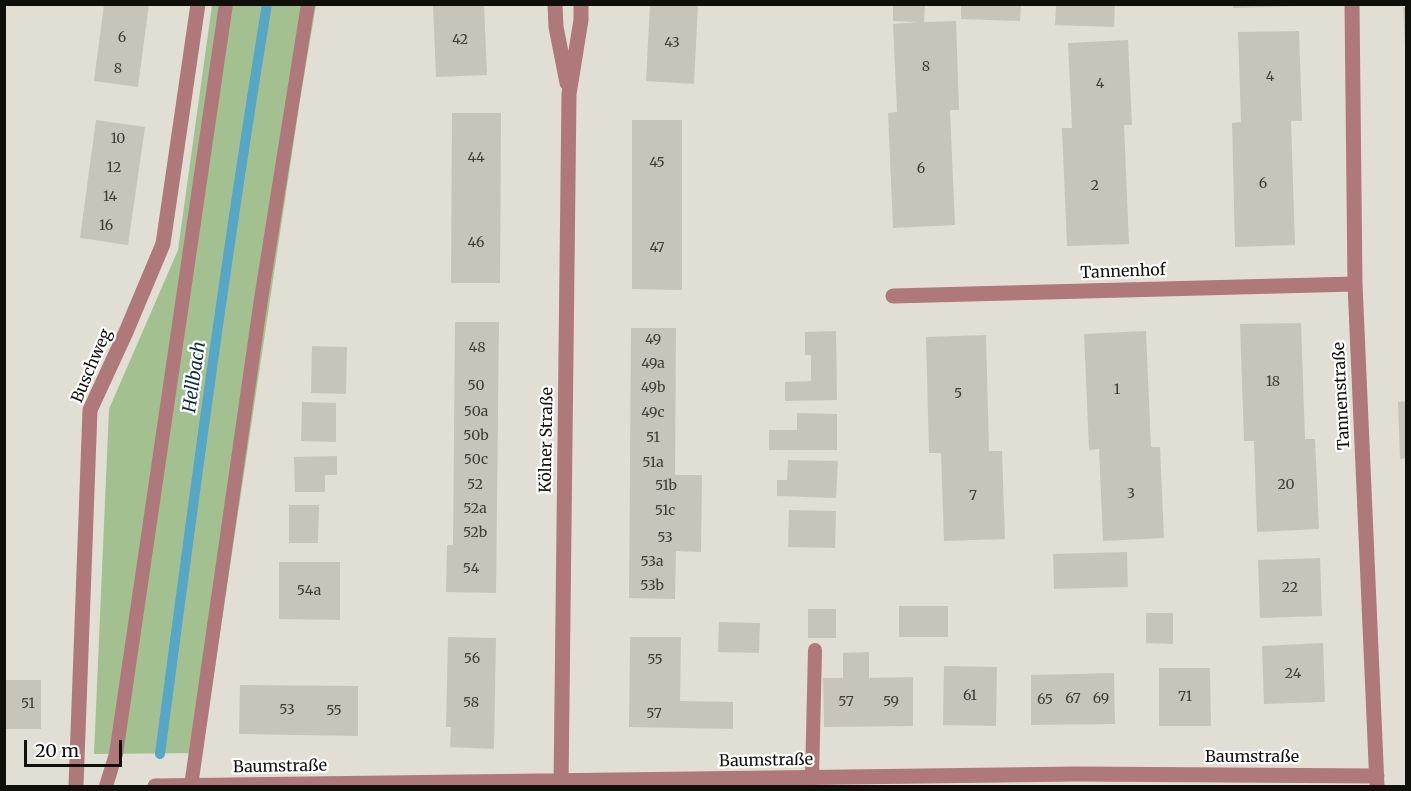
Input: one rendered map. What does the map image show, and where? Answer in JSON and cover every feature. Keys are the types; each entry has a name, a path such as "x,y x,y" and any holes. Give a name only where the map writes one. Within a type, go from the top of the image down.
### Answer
{"street":[{"name":"Buschweg","path":"76,786 90,410 163,244 198,4"},
{"name":"Kölner Straße","path":"555,4 556,27 569,94"},
{"name":"Kölner Straße","path":"561,784 569,94 581,20 581,4"},
{"name":"Tannenstraße","path":"1352,4 1355,284 1377,781"},
{"name":"Tannenhof","path":"893,296 1355,284"},
{"name":"Baumstraße","path":"155,786 561,784 1077,774 1377,781"}],"lane":[{"path":"106,786 116,754 226,4"},
{"path":"191,786 261,298 308,4"},
{"path":"812,778 815,650"}],"green space":[{"path":"212,5 316,5 202,753 94,754 109,409 178,250"}],"building":[{"path":"104,4 149,4 138,87 94,81"},
{"path":"433,4 484,4 487,75 436,77"},
{"path":"650,4 698,4 694,84 646,81"},
{"path":"893,4 925,4 924,22 956,21 959,110 950,110 955,225 893,228 888,113 897,112 893,24 918,22 893,21"},
{"path":"961,4 1021,4 1020,21 961,19"},
{"path":"1056,4 1115,4 1114,27 1055,25"},
{"path":"1233,4 1298,4 1298,6 1233,8"},
{"path":"1403,7 1406,7 1406,47 1405,47"},
{"path":"1299,31 1302,121 1291,121 1295,245 1235,247 1232,123 1241,122 1238,32"},
{"path":"1128,40 1132,125 1124,125 1129,244 1067,246 1062,128 1072,128 1068,43"},
{"path":"452,113 501,113 500,283 451,283"},
{"path":"96,120 145,127 128,245 80,238"},
{"path":"632,120 682,120 682,290 632,289"},
{"path":"455,322 499,322 496,593 446,592 447,545 453,545"},
{"path":"1301,323 1305,439 1315,439 1319,529 1257,532 1254,441 1244,441 1240,324"},
{"path":"631,328 676,328 675,475 702,475 701,552 676,551 675,599 629,598"},
{"path":"836,331 837,400 785,401 785,382 811,381 811,355 805,355 805,332"},
{"path":"1146,331 1151,447 1160,447 1164,538 1103,541 1099,449 1089,450 1084,334"},
{"path":"986,335 989,451 1002,451 1005,539 944,541 941,453 929,453 926,337"},
{"path":"312,346 347,347 346,394 311,393"},
{"path":"1406,401 1406,458 1400,459 1398,402"},
{"path":"302,402 336,403 336,442 301,441"},
{"path":"797,413 837,414 837,450 769,450 769,430 797,430"},
{"path":"337,456 337,475 325,475 325,492 295,492 294,457"},
{"path":"788,460 838,461 836,498 777,496 777,480 787,480"},
{"path":"289,505 319,505 318,543 289,543"},
{"path":"789,510 836,511 835,548 788,547"},
{"path":"1127,552 1128,587 1054,589 1053,554"},
{"path":"1320,558 1322,616 1260,618 1258,560"},
{"path":"279,562 340,562 340,620 279,619"},
{"path":"899,606 948,606 948,637 899,637"},
{"path":"808,609 836,609 836,638 808,638"},
{"path":"1146,613 1173,613 1173,644 1146,643"},
{"path":"719,622 760,623 759,653 718,652"},
{"path":"448,637 496,638 494,749 450,747 451,727 446,727"},
{"path":"630,637 681,637 680,701 733,702 733,729 629,727"},
{"path":"1323,643 1325,702 1264,704 1262,646"},
{"path":"869,652 869,678 913,677 913,726 824,727 823,678 843,678 843,653"},
{"path":"944,666 997,667 996,726 943,725"},
{"path":"1159,668 1210,668 1211,726 1159,726"},
{"path":"1114,673 1115,724 1031,725 1031,675"},
{"path":"4,680 41,680 41,729 4,729"},
{"path":"240,685 358,686 358,736 239,734"}],"waterway":[{"name":"Hellbach","path":"160,754 224,285 267,4"}]}
